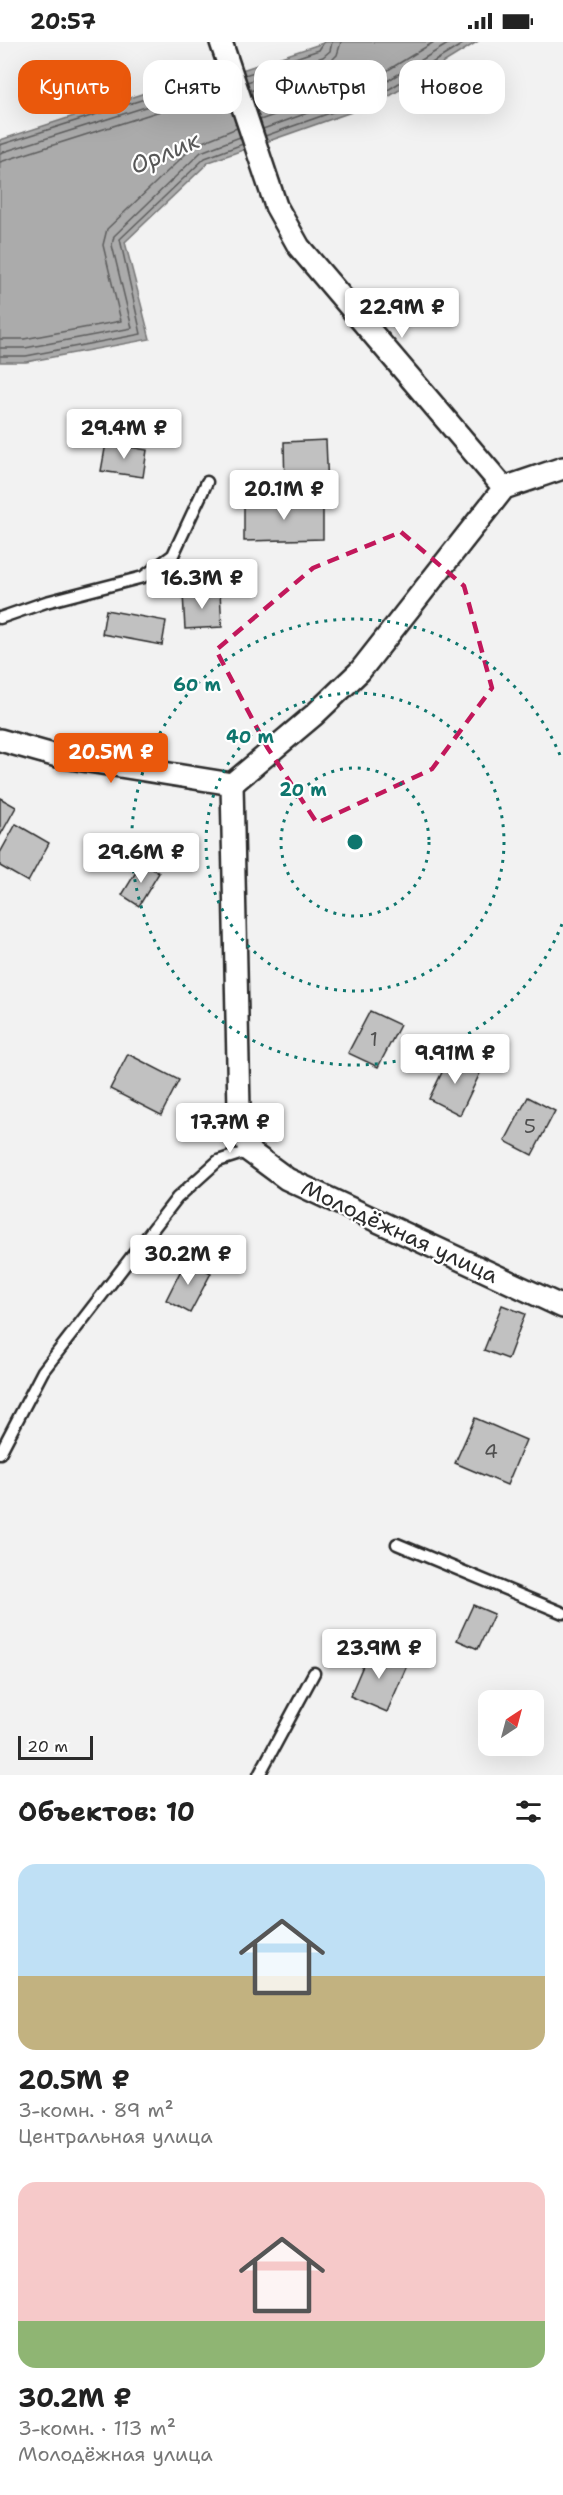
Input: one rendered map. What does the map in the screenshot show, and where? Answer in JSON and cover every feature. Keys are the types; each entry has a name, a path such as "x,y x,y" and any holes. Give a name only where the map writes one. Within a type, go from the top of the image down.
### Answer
{"street":[{"path":"221,42 276,207 299,247 504,488"},
{"path":"0,740 57,756 232,784 314,715 360,671 504,488 563,468"},
{"path":"232,784 239,1108 249,1151"},
{"name":"Молодёжная улица","path":"249,1151 287,1179 563,1307"}],"lane":[{"path":"0,618 45,602 143,577 173,555 207,483"},
{"path":"0,1453 43,1371 177,1198 218,1161 249,1151"},
{"path":"397,1544 563,1613"},
{"path":"259,1775 314,1673"}],"highlighted area":[{"path":"401,532 464,586 492,688 432,769 317,823 267,747 216,650 313,568"}],"water":[{"path":"326,42 477,42 448,60 399,60 399,90 387,98 387,60 272,60"},
{"name":"Орлик","path":"254,66 254,114 346,114 209,162 125,242 150,339 26,362 0,362 0,140 80,114 131,114 131,97 143,94 143,114 242,114 242,70"}],"building":[{"path":"326,440 328,488 285,490 284,442"},
{"path":"106,443 147,450 143,477 101,471"},
{"path":"323,501 323,539 244,541 244,503"},
{"path":"220,592 222,627 185,629 183,594"},
{"path":"106,610 166,621 162,645 102,634"},
{"path":"0,798 16,807 0,836"},
{"path":"16,824 49,843 28,882 0,866 0,853"},
{"path":"142,862 159,873 139,906 122,895"},
{"path":"370,1011 400,1025 378,1067 348,1053"},
{"path":"128,1054 179,1080 161,1115 110,1089"},
{"path":"450,1056 481,1071 460,1115 429,1099"},
{"path":"528,1097 555,1111 532,1155 505,1141"},
{"path":"186,1260 211,1273 190,1313 166,1300"},
{"path":"502,1305 525,1314 508,1359 484,1350"},
{"path":"475,1418 526,1440 507,1485 455,1463"},
{"path":"473,1605 494,1614 478,1649 457,1640"},
{"path":"371,1647 408,1663 387,1712 350,1696"}]}
